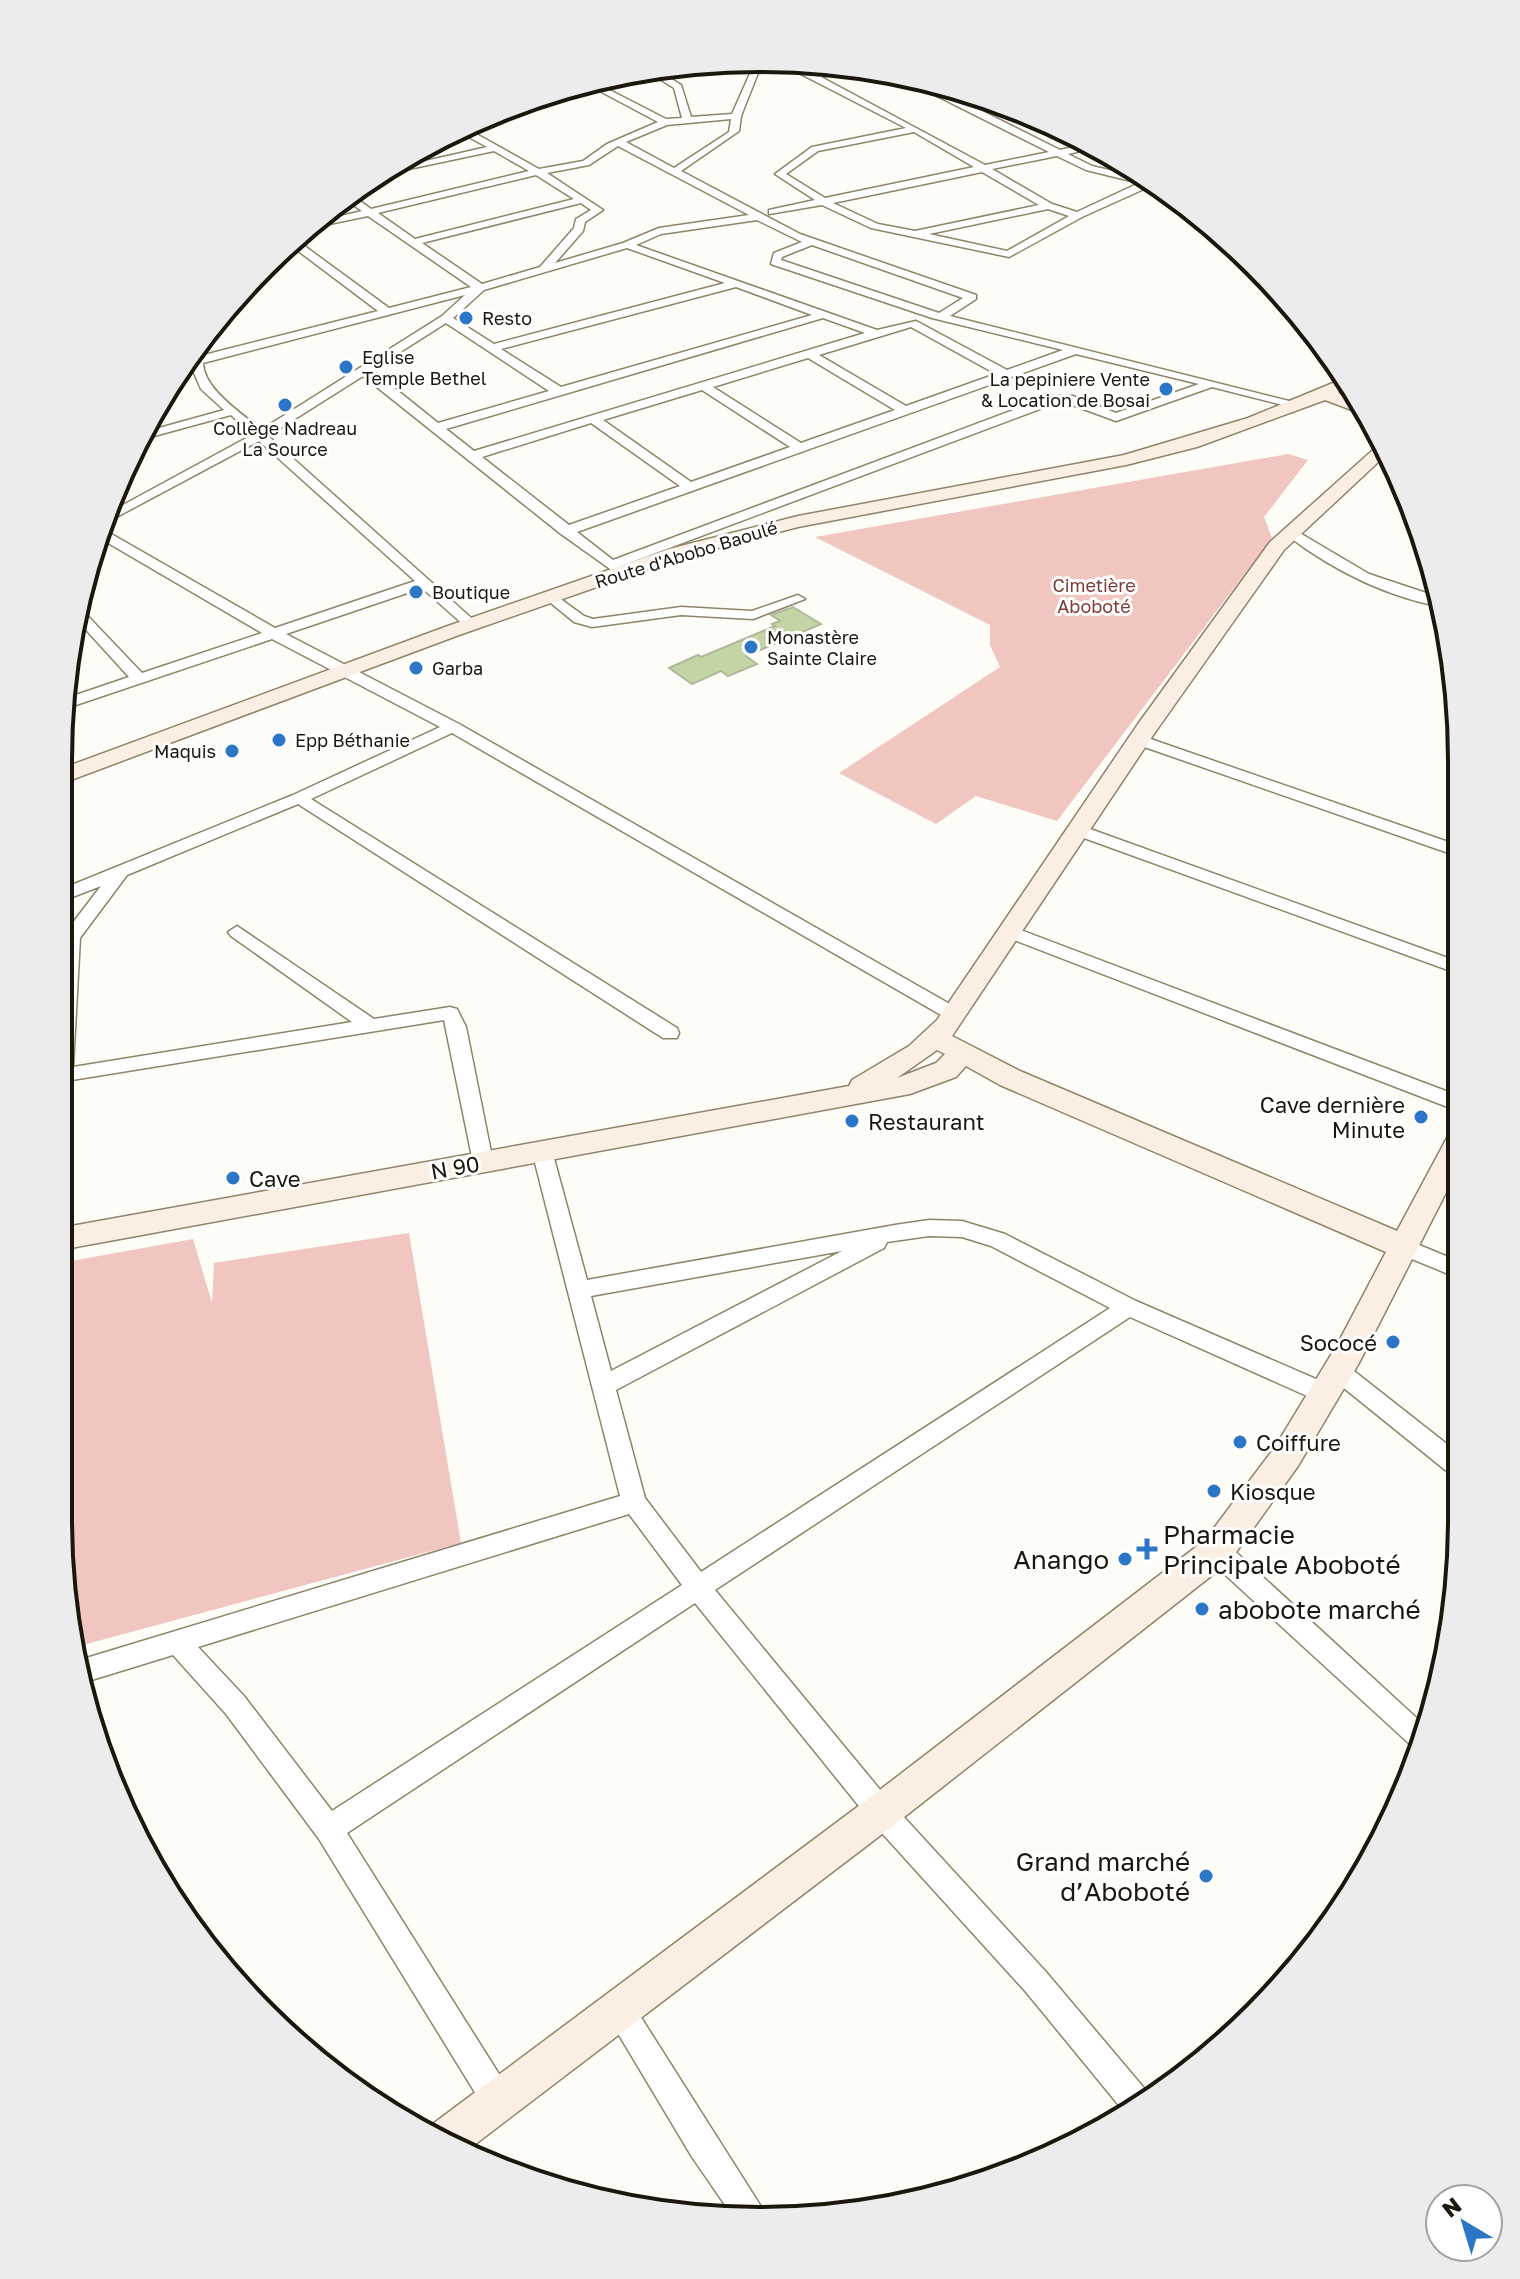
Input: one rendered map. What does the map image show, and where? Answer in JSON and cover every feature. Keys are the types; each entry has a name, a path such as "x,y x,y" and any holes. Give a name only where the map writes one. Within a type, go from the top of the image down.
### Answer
{"street":[{"path":"675,171 732,134 755,72"},
{"path":"808,73 986,168 1048,206 1078,215"},
{"path":"813,76 820,75"},
{"path":"669,78 680,86 687,118"},
{"path":"603,90 665,122"},
{"path":"948,98 1093,170 1123,176"},
{"path":"333,221 586,163 618,142 665,122 736,116"},
{"path":"915,129 815,149 781,172 826,203 875,226 1009,254 1078,215 1140,187"},
{"path":"473,135 538,172 597,212 580,221 579,229 543,270"},
{"path":"470,456 938,317 972,297 811,242 756,217 618,142"},
{"path":"415,165 496,148"},
{"path":"773,212 1077,150"},
{"path":"415,242 582,200"},
{"path":"357,203 480,288"},
{"path":"915,234 1048,206"},
{"path":"201,360 480,288 627,245 659,231 756,217"},
{"path":"811,242 778,255 775,262 938,317 1299,405"},
{"path":"627,245 878,334"},
{"path":"301,248 387,312"},
{"path":"492,348 736,284"},
{"path":"118,512 260,436 365,371 446,318 480,288"},
{"path":"434,428 823,315"},
{"path":"446,318 558,391"},
{"path":"912,323 1007,375"},
{"path":"566,531 1075,350"},
{"path":"809,354 906,411"},
{"path":"195,369 205,386 471,624"},
{"path":"365,371 616,568 1055,399 1069,399 1116,417 1209,384"},
{"path":"704,386 801,449"},
{"name":"Route d'Abobo Baoulé","path":"72,773 551,596 616,568 791,522 1115,464 1181,446 1299,405 1338,387"},
{"path":"1326,394 1345,399"},
{"path":"1326,394 1348,403"},
{"path":"155,433 233,411"},
{"path":"593,419 691,488"},
{"name":"N 90","path":"850,1093 926,1046 955,1015 1139,740 1277,546 1376,455"},
{"path":"1293,533 1326,558 1367,581 1429,599"},
{"path":"109,538 272,634 408,708 453,727 955,1015 955,1061"},
{"path":"75,700 426,582"},
{"path":"551,596 579,619 592,623 681,611 753,615 798,599"},
{"path":"86,621 138,678"},
{"path":"72,892 299,798 453,727"},
{"path":"1139,740 1448,848"},
{"path":"299,798 670,1033"},
{"path":"1079,830 1448,964"},
{"path":"72,927 122,871"},
{"path":"237,932 372,1027"},
{"path":"1010,932 1448,1100"},
{"path":"72,1074 450,1013 457,1027 483,1162"},
{"path":"926,1046 955,1061 1010,1078 1448,1266"},
{"name":"N 90","path":"72,1237 850,1093 910,1085 955,1061"},
{"path":"542,1151 634,1502 699,1589 881,1812 1036,1982 1132,2097"},
{"path":"453,2135 881,1812 1217,1551 1257,1505 1330,1382 1448,1161"},
{"path":"580,1290 895,1233 929,1228 962,1229 998,1240 1128,1307 1330,1382 1448,1460"},
{"path":"605,1385 895,1233"},
{"path":"329,1829 1128,1307"},
{"path":"89,1669 634,1502"},
{"path":"1217,1551 1413,1733"},
{"path":"177,1642 235,1705 329,1829 498,2101"},
{"path":"620,2010 703,2146 745,2207"}],"green space":[{"name":"Cimetière Aboboté","path":"1288,454 1308,460 1264,517 1272,538 1057,821 976,796 936,824 839,773 1000,667 990,645 990,625 815,537"},
{"path":"409,1233 461,1543 84,1645 73,1564 72,1261 193,1239 212,1303 214,1263"}],"building":[{"name":"Monastère Sainte Claire","path":"793,607 821,624 746,656 757,664 728,676 721,671 692,684 669,668 775,626 772,624 780,621 771,615"}],"place":[{"name":"Resto","path":"466,318"},
{"name":"Eglise Temple Bethel","path":"346,367"},
{"name":"La pepiniere Vente & Location de Bosai","path":"1166,389"},
{"name":"Collège Nadreau La Source","path":"285,405"},
{"name":"Boutique","path":"416,592"},
{"name":"Monastère Sainte Claire","path":"751,647"},
{"name":"Garba","path":"416,668"},
{"name":"Epp Béthanie","path":"279,740"},
{"name":"Maquis","path":"232,751"},
{"name":"Cave dernière Minute","path":"1421,1117"},
{"name":"Restaurant","path":"852,1121"},
{"name":"Cave","path":"233,1178"},
{"name":"Sococé","path":"1393,1342"},
{"name":"Coiffure","path":"1240,1442"},
{"name":"Kiosque","path":"1214,1491"},
{"name":"Pharmacie Principale Aboboté","path":"1147,1549"},
{"name":"Anango","path":"1125,1559"},
{"name":"abobote marché","path":"1202,1609"},
{"name":"Grand marché d’Aboboté","path":"1206,1876"}]}
